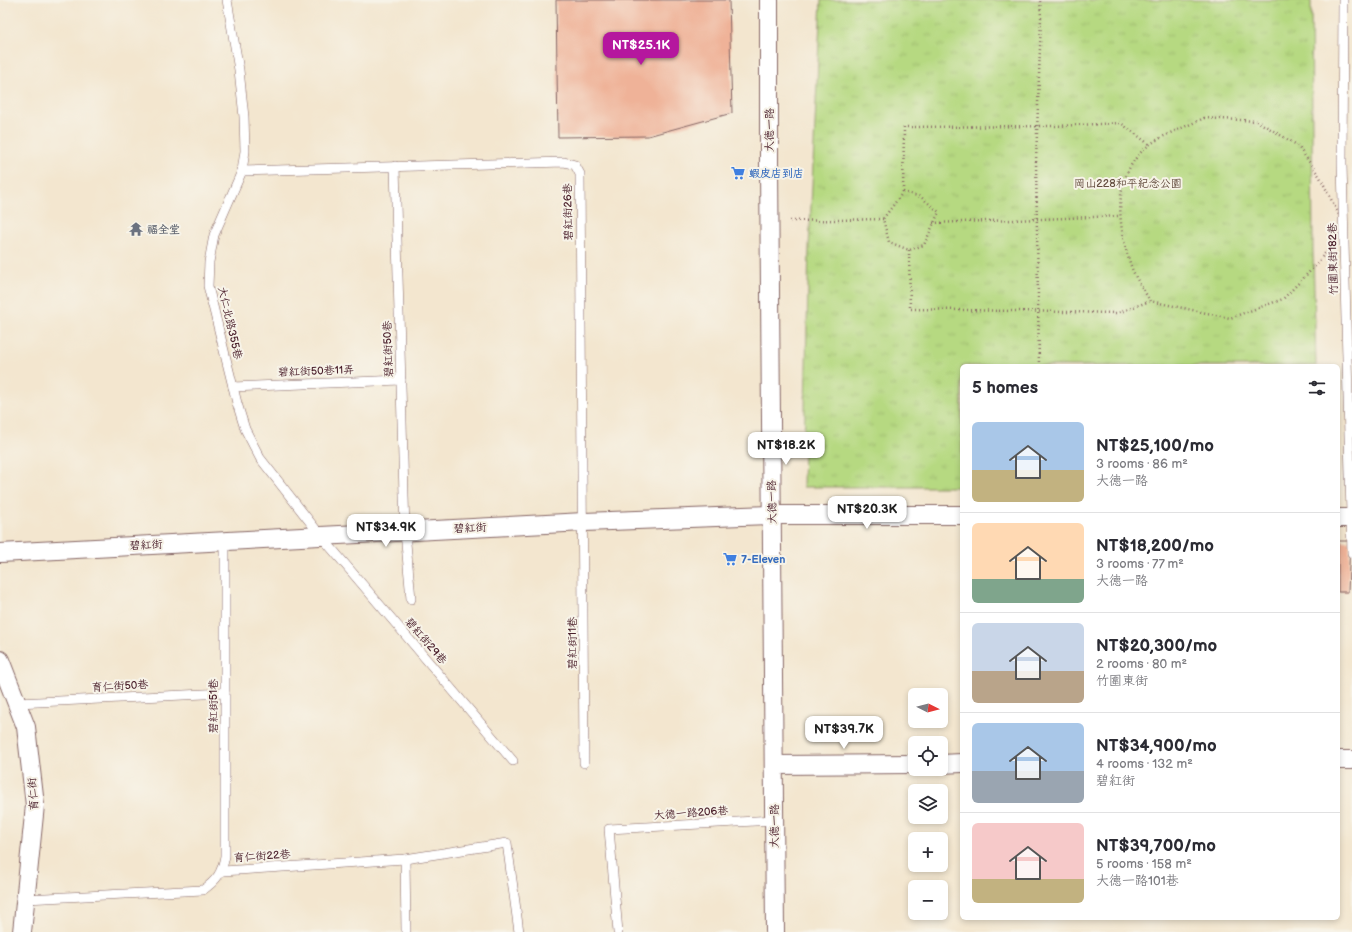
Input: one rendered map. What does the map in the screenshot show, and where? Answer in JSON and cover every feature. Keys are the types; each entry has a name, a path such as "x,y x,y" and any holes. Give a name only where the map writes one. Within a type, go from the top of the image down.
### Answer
{"street":[{"name":"大德一路","path":"769,0 769,221 775,932"},
{"name":"碧紅街","path":"0,553 584,522 772,515 960,515"},
{"name":"育仁街","path":"0,660 26,728 35,805 22,932"},
{"path":"1340,760 1352,760"},
{"path":"774,765 908,764"},
{"path":"948,764 960,764"}],"lane":[{"name":"大仁北路355巷","path":"227,0 239,70 244,117 245,151 242,171 214,235 209,262 208,286 245,429 260,458 321,536"},
{"name":"竹圍東街182巷","path":"1343,0 1342,164 1347,518 1352,554"},
{"name":"碧紅街26巷","path":"242,171 564,162 575,165 580,174 584,522"},
{"path":"1342,164 1352,164"},
{"name":"碧紅街50巷","path":"394,166 405,532 411,599"},
{"name":"碧紅街50巷11弄","path":"233,387 401,380"},
{"name":"碧紅街11巷","path":"584,522 584,763"},
{"name":"碧紅街29巷","path":"321,536 513,761"},
{"name":"碧紅街51巷","path":"223,871 225,856 225,541"},
{"name":"育仁街50巷","path":"17,703 225,693"},
{"name":"大德一路206巷","path":"618,932 609,829 774,820"},
{"name":"育仁街22巷","path":"26,899 203,890 215,882 223,871 405,859 507,843 519,932"},
{"path":"405,859 406,932"}],"path":[{"path":"1038,364 1036,162 1042,18 1040,0"},
{"path":"909,250 910,309 1118,313 1150,301 1230,318 1283,300 1316,265 1344,227 1320,177 1297,144 1257,121 1204,118 1150,145 1129,166 1121,192 1120,216 1131,267 1150,301"},
{"path":"883,219 903,192 904,128 1055,126 1121,123 1150,145"},
{"path":"883,219 889,242 909,250 924,245 939,212 921,197 903,192"},
{"path":"933,223 1120,216"},
{"path":"769,221 883,219"}],"green space":[{"name":"岡山228和平紀念公園","path":"821,0 1311,0 1313,251 1316,364 960,364 960,487 803,487 809,247"}],"building":[{"path":"556,0 729,0 732,113 648,136 558,137"},
{"path":"1340,541 1350,541 1348,592 1340,592"}],"place":[{"name":"蝦皮店到店","path":"738,173"},
{"name":"福全堂","path":"136,229"},
{"name":"7-Eleven","path":"730,559"}]}
